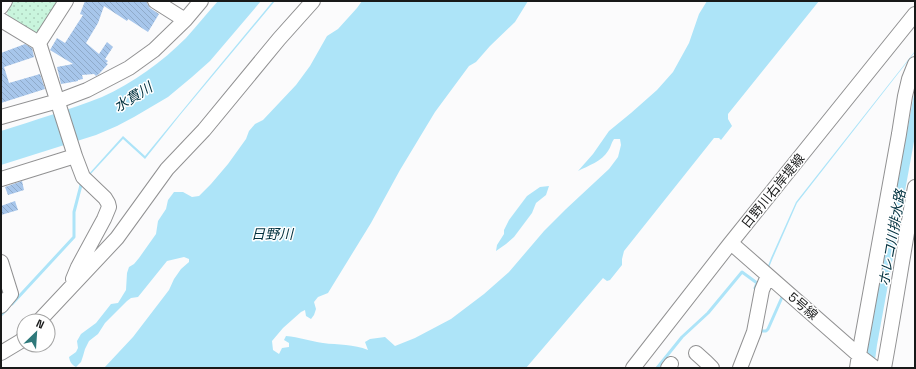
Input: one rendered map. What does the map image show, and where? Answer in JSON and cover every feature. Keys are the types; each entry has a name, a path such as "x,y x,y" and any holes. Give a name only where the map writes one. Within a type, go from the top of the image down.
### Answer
{"street":[{"path":"1,8 5,1"},
{"path":"40,43 66,1"},
{"path":"155,1 184,20"},
{"path":"1,117 59,103 129,68 154,50 201,1"},
{"path":"46,313 117,238 167,170 204,130 279,39 313,1"},
{"name":"日野川右岸堤線","path":"633,368 731,243 915,14"},
{"path":"1,20 40,43 74,151 84,177 108,202 109,207 104,219 78,267 69,288"},
{"path":"859,360 905,96 909,79 915,64"},
{"path":"1,179 74,151"},
{"path":"884,368 911,237 915,187"},
{"name":"5号線","path":"731,243 859,360 875,368"},
{"path":"1,262 11,294 1,306"},
{"path":"740,368 754,332 762,290 768,276"},
{"path":"1,353 16,344"},
{"path":"696,353 712,368"}],"green space":[{"path":"13,1 61,1 41,32 34,34 8,18 7,11"}],"water":[{"name":"水貫川","path":"218,1 261,1 210,61 168,97 117,126 96,135 1,165 1,131 90,102 125,85 157,64 177,47"},
{"path":"273,1 275,1 145,159 123,139 88,177 87,176 123,136 145,156"},
{"name":"日野川","path":"362,1 528,1 515,22 476,62 469,66 435,112 400,170 371,223 328,293 318,297 314,302 316,309 311,319 306,316 305,310 301,312 283,328 272,341 273,350 279,354 282,348 289,347 289,343 284,340 286,336 323,343 352,346 368,350 365,342 370,339 385,337 395,346 415,338 451,319 484,294 509,272 544,231 609,169 618,157 621,145 620,139 614,139 609,150 602,158 578,171 593,154 609,131 657,90 673,72 689,43 699,14 707,1 819,1 728,114 728,119 732,126 721,140 719,138 714,138 624,251 622,265 610,280 607,281 603,278 526,368 104,368 133,337 169,290 181,269 189,262 189,259 184,257 167,261 138,297 131,298 127,301 105,323 98,334 89,341 81,362 76,367 73,365 70,362 69,357 76,352 78,348 77,341 81,334 96,323 111,304 118,303 126,290 127,273 129,267 139,258 156,234 158,221 166,209 168,200 174,192 183,192 192,197 199,196 211,184 228,164 255,124 263,120 296,85 310,66 327,36 338,29"},
{"path":"915,51 797,203 759,290 771,258 796,202"},
{"name":"ホレコ川排水路","path":"915,75 915,136 874,368 865,368 870,332 914,94"},
{"path":"549,186 546,195 536,203 532,213 514,237 496,251 497,245 504,234 504,230 509,220 527,196 540,187"}],"building":[{"path":"85,1 146,1 150,8 159,14 148,32 128,19 127,21 104,6 98,23 86,43 99,54 107,42 113,47 105,59 108,61 106,63 108,64 96,76 94,74 82,75 83,79 61,84 57,67 73,64 50,50 57,38 65,43 83,15 80,14"},
{"path":"25,44 32,48 34,57 4,67 9,83 40,74 45,89 1,103 1,53"},
{"path":"22,181 24,190 8,195 5,187"},
{"path":"15,201 18,210 1,215 1,206"}],"waterway":[{"path":"12,304 74,237 74,212 81,185"},
{"path":"657,368 682,337 708,313 742,272 757,283 755,288 757,289"},
{"path":"760,331 766,331 768,329 783,295"},
{"path":"1,315 7,309"}]}
